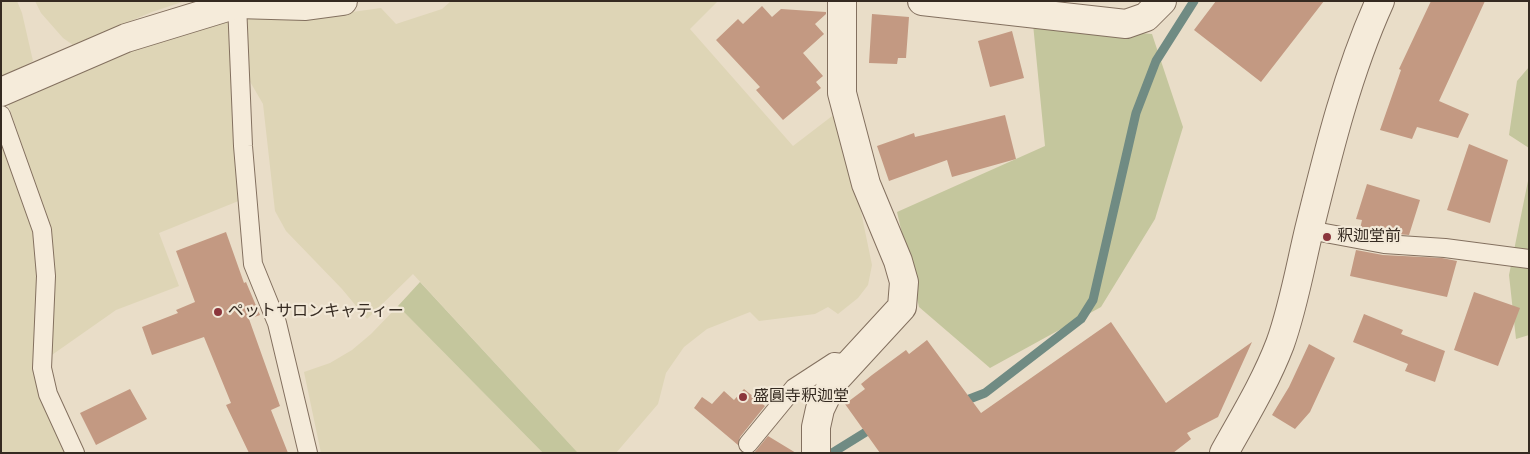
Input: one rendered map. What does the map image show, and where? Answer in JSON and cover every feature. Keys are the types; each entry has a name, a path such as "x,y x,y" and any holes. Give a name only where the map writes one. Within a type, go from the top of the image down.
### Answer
{"street":[{"path":"1,92 126,38 237,4 306,6 343,1"},
{"path":"816,453 816,428 820,409 833,382 902,308 904,282 898,261 866,184 842,93 842,1"},
{"path":"922,1 1126,24 1146,17 1162,1"},
{"path":"1224,453 1261,387 1280,344 1292,307 1326,160 1350,77 1380,1"}],"lane":[{"path":"237,4 243,146 254,264 277,323 308,453"},
{"path":"1,115 42,230 46,276 42,368 48,394 75,453"},
{"path":"1309,230 1384,244 1445,248 1529,259"},
{"path":"748,444 794,388 834,362 850,364"}],"shaded area":[{"path":"1,1 17,1 22,13 33,61 1,78"},
{"path":"35,1 185,1 152,12 73,45 63,38 41,13"},
{"path":"451,1 718,1 690,29 793,146 840,110 872,265 868,285 858,298 838,314 828,307 815,314 759,321 750,312 707,329 684,347 666,373 658,404 616,453 578,453 413,274 367,319 342,289 286,231 275,211 263,104 245,73 245,12 309,18 381,8 396,24 442,9"},
{"path":"230,15 241,200 159,233 179,286 116,310 49,357 49,225 7,101 131,47"},
{"path":"1,139 33,228 37,282 36,366 66,453 1,453"},
{"path":"398,306 543,453 321,453 304,372 330,363 352,350 371,334"}],"green space":[{"path":"1033,24 1152,34 1183,127 1155,219 1101,307 990,368 919,307 897,212 1045,146"},
{"path":"1529,67 1529,148 1509,135 1517,81"},
{"path":"1529,176 1529,335 1516,339 1509,275"},
{"path":"420,282 578,453 543,453 398,306"}],"building":[{"path":"1216,1 1324,1 1261,82 1194,30"},
{"path":"1431,1 1485,1 1439,101 1469,114 1458,138 1417,127 1412,139 1380,130 1401,70 1399,69"},
{"path":"762,6 772,17 781,9 826,12 815,24 824,34 803,53 823,76 816,82 821,88 783,120 756,90 760,87 716,40 738,19 743,24"},
{"path":"872,14 909,17 906,58 898,58 897,64 869,63"},
{"path":"1012,31 1024,78 990,87 978,41"},
{"path":"1005,115 1016,159 952,177 947,160 889,181 877,146 914,133 915,137"},
{"path":"1469,144 1508,160 1490,223 1447,210"},
{"path":"1367,184 1420,200 1409,235 1360,229 1362,220 1356,219"},
{"path":"226,232 244,283 246,282 260,315 249,319 280,406 271,410 288,453 249,453 226,405 231,403 204,337 152,355 142,327 178,313 176,310 195,302 176,251"},
{"path":"1356,250 1383,255 1442,258 1457,261 1447,297 1350,276"},
{"path":"1474,292 1520,308 1498,366 1454,350"},
{"path":"1364,314 1403,330 1401,334 1445,351 1435,382 1405,371 1408,364 1353,342"},
{"path":"1111,322 1166,403 1252,342 1218,417 1187,433 1191,439 1173,453 880,453 845,404 865,389 861,384 872,375 906,350 909,354 927,340 981,413"},
{"path":"1309,344 1335,358 1310,412 1295,429 1272,415 1289,387"},
{"path":"130,389 147,419 96,445 80,413"},
{"path":"744,389 765,406 740,437 738,445 694,408 702,397 712,404 724,391 734,400"},
{"path":"768,436 796,453 754,453"}],"waterway":[{"path":"959,403 985,393 1081,319 1093,300 1136,113 1156,61 1194,1"},
{"path":"832,453 874,427"}],"place":[{"name":"釈迦堂前","path":"1327,237"},
{"name":"ペットサロンキャティー","path":"218,312"},
{"name":"盛圓寺釈迦堂","path":"743,397"}]}
